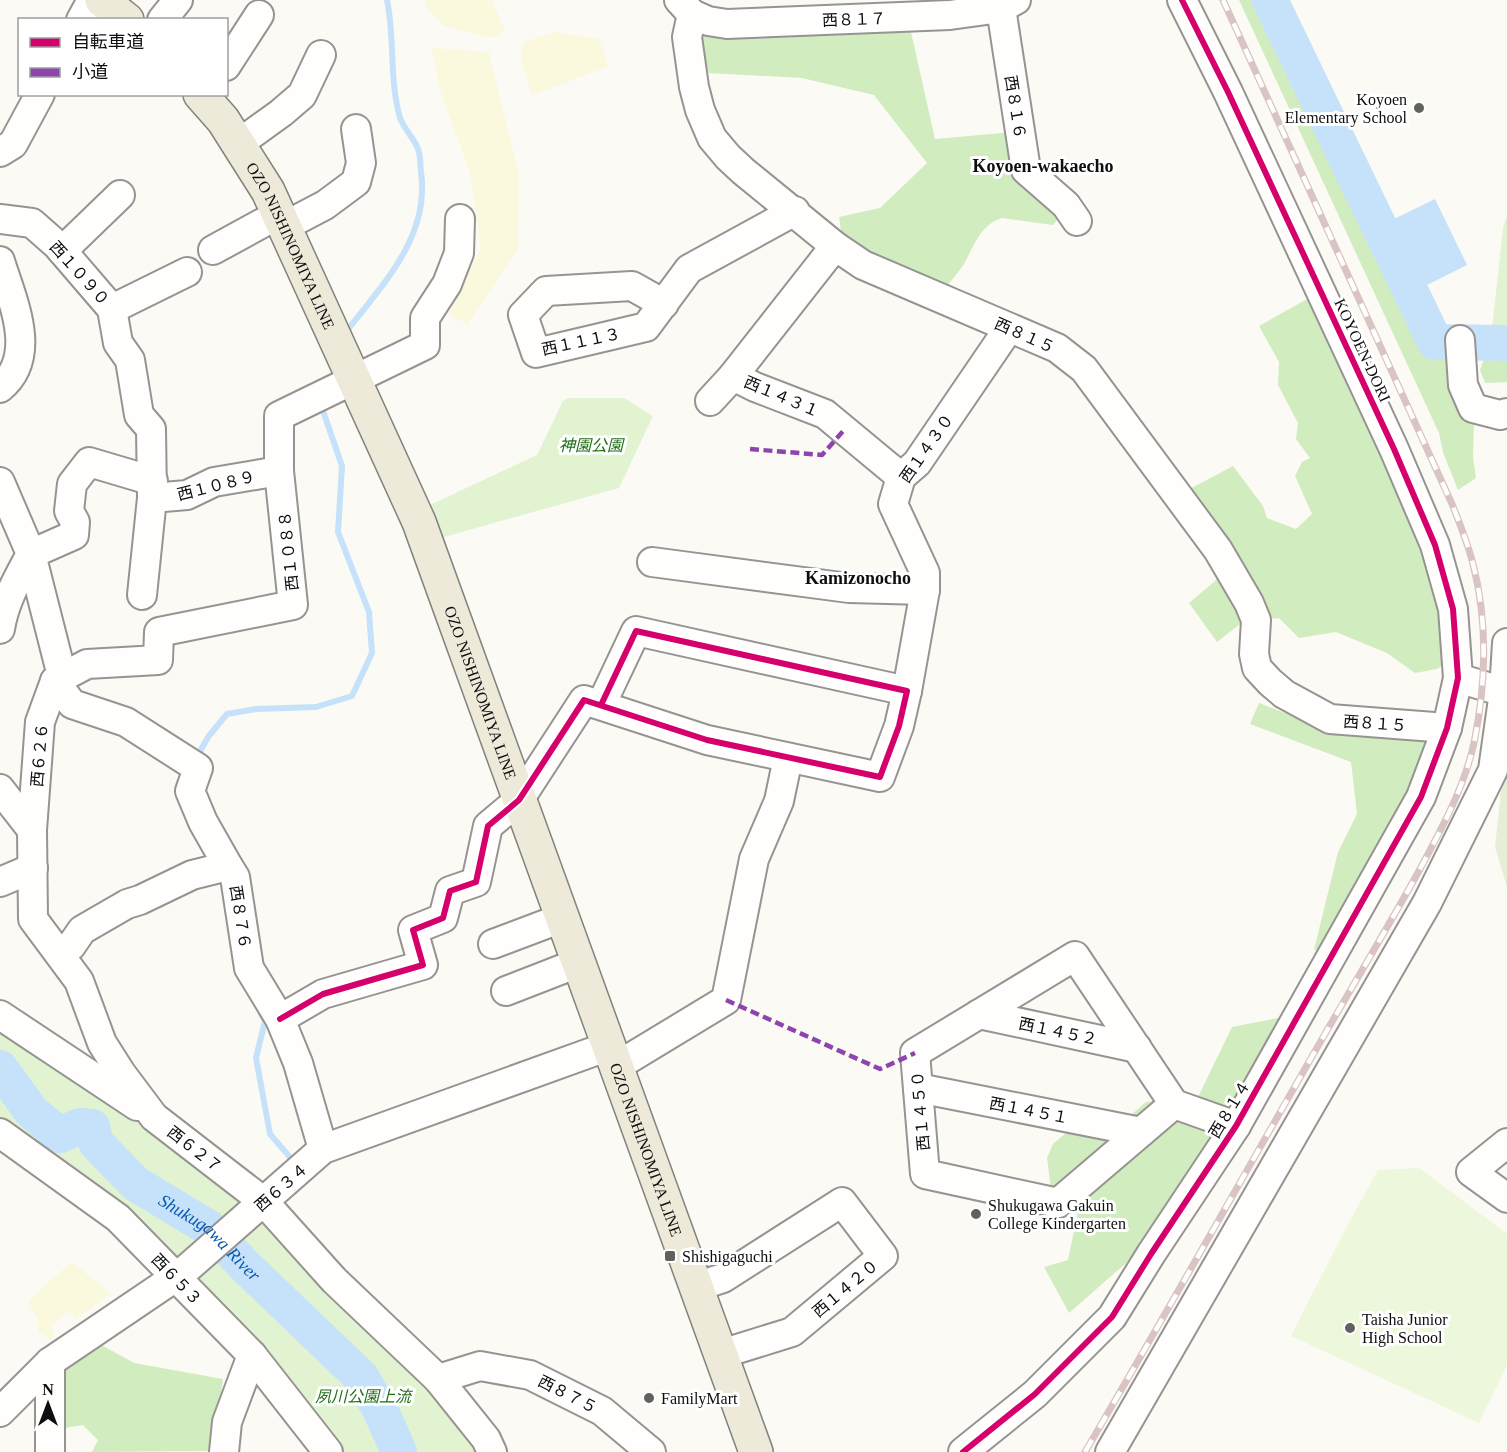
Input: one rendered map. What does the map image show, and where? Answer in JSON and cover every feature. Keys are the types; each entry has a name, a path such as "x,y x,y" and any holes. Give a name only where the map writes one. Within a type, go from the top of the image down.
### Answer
{"main road":[{"path":"102,0 124,18"},
{"name":"OZO NISHINOMIYA LINE","path":"203,96 223,120 268,191 419,522 756,1452"}],"street":[{"path":"82,18 92,0"},
{"path":"164,18 178,0"},
{"name":"KOYOEN-DORI","path":"1182,0 1228,92 1389,439 1435,545 1454,609 1458,678 1447,728"},
{"name":"西８１７","path":"685,7 708,21 727,24 864,9 950,15 1009,4"},
{"name":"西８１６","path":"1009,4 1026,170 1066,205 1077,221"},
{"name":"西８１５","path":"685,7 694,87 700,110 712,138 728,158 836,246 863,265 1057,348 1084,369 1218,550 1249,603 1256,620 1254,654 1257,668 1270,682 1284,694 1330,719 1447,728"},
{"path":"228,63 259,15"},
{"path":"238,144 302,95 321,55"},
{"path":"0,152 13,144 39,96"},
{"path":"213,250 282,220 325,205 356,182 361,163 356,129"},
{"path":"62,251 120,195"},
{"path":"664,304 689,269 795,211"},
{"name":"西１０９０","path":"0,219 32,223 62,251 112,309 118,343 130,360 139,415 151,429 152,490 141,595"},
{"path":"355,379 425,345 425,318 447,284 459,253 460,219"},
{"name":"西１４３１","path":"836,246 734,376 755,387 825,414 901,477"},
{"path":"112,309 187,272"},
{"path":"0,388 18,366 21,329 2,277"},
{"name":"西１４３０","path":"925,590 925,573 893,504 901,477 917,463 1009,328"},
{"path":"1460,339 1462,385 1473,408 1500,415 1507,413"},
{"path":"710,401 734,376"},
{"name":"西１０８８","path":"59,679 87,664 158,660 159,632 293,605 279,471 279,416 355,379"},
{"path":"1,621 14,585 31,554 74,535 75,522 69,511 72,484 89,462 152,490"},
{"name":"西１０８９","path":"152,490 187,495 214,482 279,471"},
{"path":"0,482 31,554 59,679 72,704 126,722 192,765 190,791 220,868"},
{"path":"280,1018 323,994 423,965 413,930 443,918 450,891 476,882 488,826 519,800 584,700 707,741 880,777 899,726 925,590 849,588 652,562"},
{"path":"601,705 636,631 907,691"},
{"path":"1110,1452 1427,903 1493,770 1504,692 1507,643"},
{"path":"1458,678 1504,692"},
{"name":"西６２６","path":"32,830 40,722 59,679"},
{"name":"西８１４","path":"963,1452 1035,1394 1112,1317 1150,1254 1236,1126 1420,797 1447,728"},
{"name":"西６３４","path":"0,1412 51,1362 179,1275 323,1149 613,1056 726,1000 754,859 779,801 788,758"},
{"path":"0,789 32,830"},
{"name":"西６２７","path":"32,830 33,919 79,981 102,1044 121,1073 154,1117 260,1205 334,1280 438,1379 486,1439 492,1452"},
{"path":"0,882 33,868"},
{"name":"西８７６","path":"59,953 71,946 82,930 127,904 192,875 220,868 235,877 249,968 280,1018 298,1063 323,1149"},
{"path":"493,944 562,918"},
{"name":"西１４５０","path":"1075,956 1174,1104 1058,1203 925,1174 915,1053 979,1014 1075,956"},
{"path":"506,991 578,963"},
{"name":"西１４５２","path":"979,1014 1137,1048"},
{"path":"0,1015 154,1117"},
{"name":"西１４５１","path":"918,1088 1141,1132"},
{"path":"1174,1104 1236,1126"},
{"name":"西６５３","path":"0,1132 118,1218 179,1275 252,1355 328,1452"},
{"path":"1507,1143 1471,1172 1507,1198"},
{"name":"西１４２０","path":"696,1287 723,1278 842,1202 883,1256 792,1332 721,1354"},
{"path":"224,1452 226,1422 252,1355"},
{"path":"50,1452 51,1362"},
{"name":"西８７５","path":"438,1379 480,1366 530,1375 602,1411 651,1452"}],"green space":[{"path":"425,0 492,0 505,31 491,38 444,26 428,11"},
{"path":"1239,0 1280,0 1436,337 1452,336 1474,419 1473,458 1476,478 1458,490 1443,452 1439,433"},
{"path":"555,32 599,39 608,67 532,95 520,57 524,42"},
{"path":"911,32 935,139 1013,132 1062,214 1053,225 1002,218 994,221 978,237 964,264 947,286 871,260 842,238 839,217 880,208 927,163 874,95 802,78 709,73 701,53 702,39 709,33"},
{"path":"432,48 489,52 519,175 518,248 468,324 449,315 481,247 470,172 439,88"},
{"path":"1507,216 1507,328 1492,329 1503,228"},
{"path":"1309,298 1405,504 1433,582 1445,664 1437,669 1415,673 1387,653 1336,632 1299,638 1279,618 1244,621 1217,642 1189,603 1215,581 1232,549 1186,491 1233,466 1263,506 1267,518 1296,529 1312,514 1295,476 1302,462 1310,458 1296,439 1298,423 1278,385 1279,362 1259,326"},
{"path":"1485,356 1507,359 1507,382 1485,383 1480,370"},
{"name":"神園公園","path":"568,398 624,398 653,416 619,488 426,542 415,512 537,455 563,401"},
{"path":"1259,703 1327,729 1426,741 1421,768 1329,952 1314,950 1338,852 1357,814 1351,762 1250,724"},
{"path":"1507,771 1507,887 1495,847 1501,791"},
{"path":"1283,1017 1189,1179 1125,1264 1069,1313 1044,1267 1068,1260 1079,1207 1051,1189 1047,1158 1053,1144 1066,1133 1123,1122 1146,1102 1199,1095 1232,1027"},
{"name":"夙川公園上流","path":"0,1025 143,1120 264,1216 434,1388 483,1452 336,1452 256,1348 0,1125"},
{"path":"1419,1168 1507,1234 1507,1365 1479,1423 1291,1336 1378,1170"},
{"path":"72,1262 111,1294 75,1319 70,1311 51,1325 55,1336 51,1340 38,1332 38,1319 28,1301"},
{"path":"96,1342 134,1363 223,1379 209,1451 92,1452 98,1440 83,1425 58,1429 59,1365"}],"water":[{"path":"1435,199 1467,265 1425,286 1392,220"}],"waterway":[{"path":"349,328 377,293 402,256 419,216 422,195 419,152 400,118 397,103 387,0"},
{"path":"1270,0 1435,342 1507,343"},
{"path":"197,757 208,737 227,714 256,709 316,707 352,696 372,653 369,612 338,532 342,466 321,405"},
{"path":"261,1014 265,1021 256,1058 270,1134 289,1156"},
{"name":"Shukugawa River","path":"0,1068 31,1111 60,1135 80,1126 92,1127 96,1143 136,1184 209,1228 244,1265 361,1377 380,1409 399,1452"}],"railway":[{"path":"1085,1452 1399,907 1452,808 1470,760 1481,698 1484,653 1481,608 1473,564 1464,534 1223,0"}],"marked path":[{"path":"750,449 822,455 845,429"},
{"path":"726,1000 880,1069 915,1053"}],"cycle path":[{"path":"963,1452 1035,1394 1112,1317 1236,1126 1421,797 1447,728 1458,678 1453,609 1435,545 1394,449 1228,92 1182,0"},
{"path":"280,1019 323,994 423,965 413,930 443,918 450,891 476,882 488,826 519,800 584,700 707,740 880,777 899,726 907,691 636,631 601,705"}],"place":[{"name":"Koyoen Elementary School","path":"1419,108"},
{"name":"Shukugawa Gakuin College Kindergarten","path":"976,1214"},
{"name":"Shishigaguchi","path":"670,1256"},
{"name":"Taisha Junior High School","path":"1350,1328"},
{"name":"FamilyMart","path":"649,1398"}],"district":[{"name":"Koyoen-wakaecho","path":"1043,166"},
{"name":"Kamizonocho","path":"858,578"}]}
